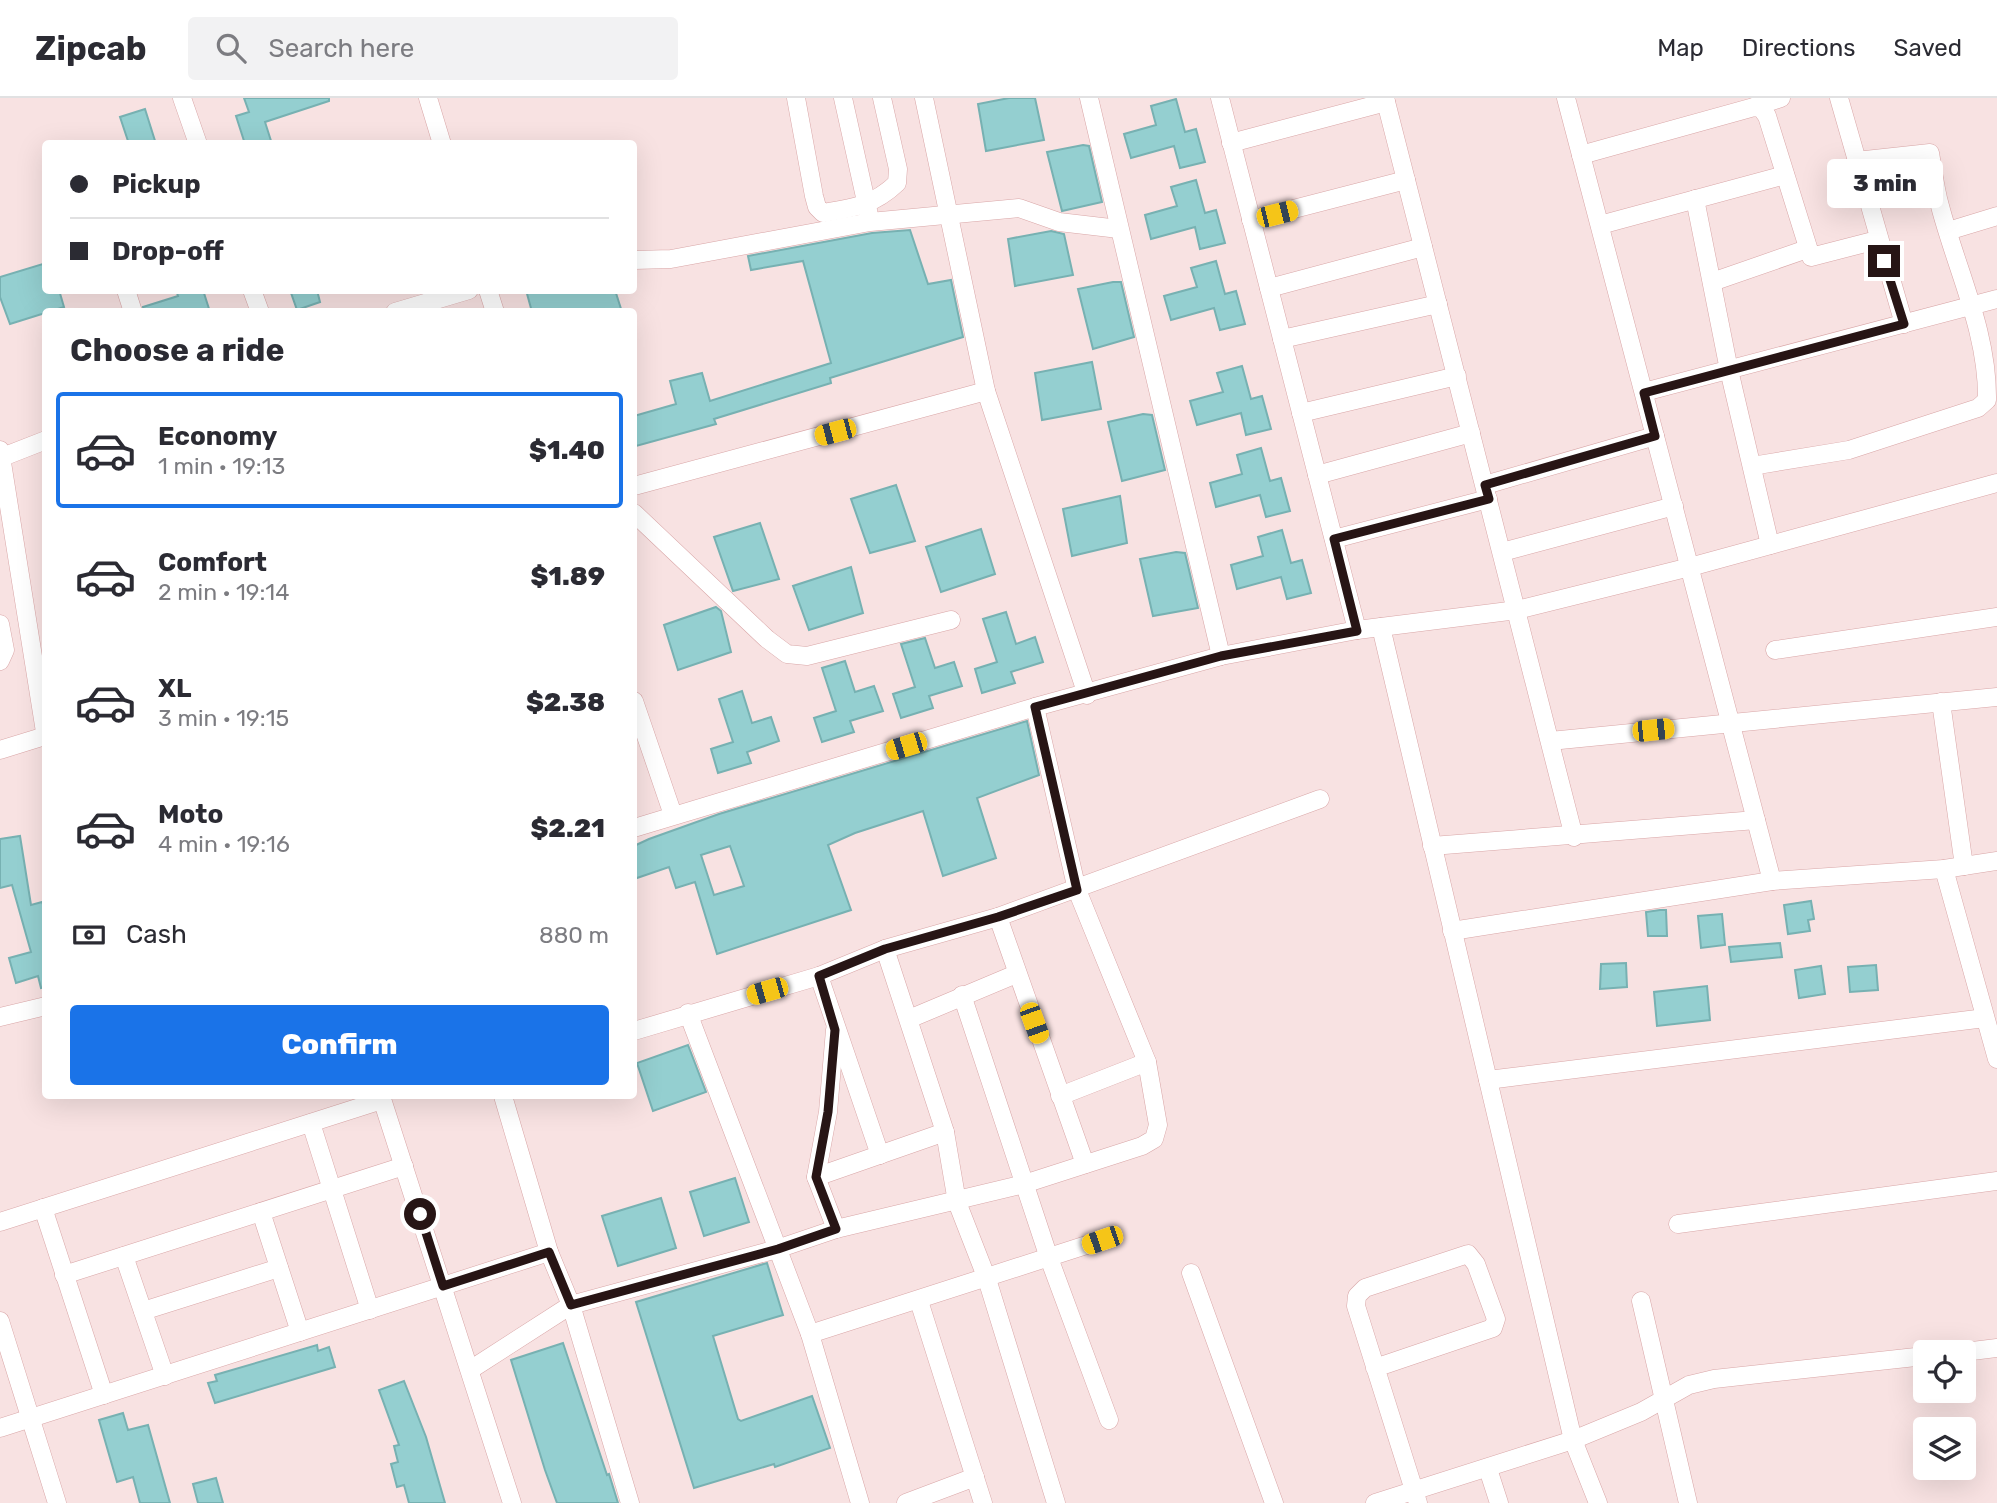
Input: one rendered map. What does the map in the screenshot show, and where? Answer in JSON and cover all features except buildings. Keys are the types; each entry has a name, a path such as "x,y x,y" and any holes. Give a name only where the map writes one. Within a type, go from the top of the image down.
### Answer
{"street":[{"path":"182,98 197,140"},
{"path":"428,98 441,140"},
{"path":"796,98 817,207 823,214 950,217 1019,208 1059,222 1119,229"},
{"path":"843,98 868,214"},
{"path":"637,260 671,259 868,214 897,183 898,169 882,98"},
{"path":"924,98 986,391 1087,695"},
{"path":"1089,98 1221,656"},
{"path":"1220,98 1357,631"},
{"path":"1566,98 1772,881"},
{"path":"1581,155 1781,98"},
{"path":"1839,98 1904,324"},
{"path":"1231,143 1385,100 1574,837"},
{"path":"1754,107 1760,108 1768,116 1807,248 1814,258 1878,240"},
{"path":"1752,466 1849,450 1978,408 1987,400 1987,377 1973,306 1940,205 1930,153 1856,161"},
{"path":"1600,225 1785,174"},
{"path":"1251,220 1406,180"},
{"path":"1695,199 1729,370 1770,545"},
{"path":"1948,231 1997,216"},
{"path":"1269,288 1423,247"},
{"path":"1712,282 1807,248"},
{"path":"408,308 456,294"},
{"path":"1644,393 1997,299"},
{"path":"1282,339 1438,304"},
{"path":"1301,413 1457,376"},
{"path":"637,485 986,391"},
{"path":"1317,475 1472,433"},
{"path":"1334,539 1655,436"},
{"path":"42,441 0,455 42,718"},
{"path":"637,827 1035,707 1087,695 1221,656 1357,631 1517,610 1690,567 1997,484"},
{"path":"1502,552 1674,506"},
{"path":"637,516 767,639 787,654 807,656 951,620"},
{"path":"1775,650 1997,617"},
{"path":"0,624 5,650 0,661"},
{"path":"1381,628 1573,1440 1598,1503"},
{"path":"1550,741 1730,721 1997,697"},
{"path":"1941,702 1964,866"},
{"path":"470,1370 571,1305 778,1249 836,1229 1024,1184 1142,1146 1153,1139 1158,1125 1147,1062 1077,890 1035,707"},
{"path":"637,710 673,815"},
{"path":"0,750 42,738"},
{"path":"637,1030 819,976 885,949 998,917 1320,800"},
{"path":"1433,846 1574,837 1756,820"},
{"path":"1452,931 1772,881 1944,869 1997,861"},
{"path":"1944,869 1996,1052"},
{"path":"998,917 1085,1164"},
{"path":"885,949 945,1132 957,1202 987,1279 1056,1503"},
{"path":"909,1019 1016,974"},
{"path":"819,976 835,1030 880,1154"},
{"path":"962,995 1049,1258 1109,1419"},
{"path":"0,1017 42,1007"},
{"path":"688,1013 810,1334 860,1503"},
{"path":"1488,1080 1985,1018"},
{"path":"835,1030 828,1112 816,1177 836,1229"},
{"path":"1060,1096 1147,1062"},
{"path":"0,1222 379,1099"},
{"path":"382,1099 512,1503"},
{"path":"504,1099 549,1252 571,1305 630,1503"},
{"path":"311,1123 370,1310"},
{"path":"816,1177 945,1132"},
{"path":"64,1275 404,1166"},
{"path":"1678,1224 1997,1181"},
{"path":"43,1208 104,1395"},
{"path":"261,1212 300,1332"},
{"path":"810,1334 1102,1240"},
{"path":"0,1428 549,1252"},
{"path":"1376,1368 1493,1328 1496,1320 1476,1264 1468,1254 1364,1288 1357,1296 1356,1306 1416,1497"},
{"path":"124,1256 165,1376"},
{"path":"143,1311 279,1268"},
{"path":"1191,1273 1273,1503"},
{"path":"919,1301 983,1503"},
{"path":"1641,1301 1688,1503"},
{"path":"0,1321 5,1353 32,1418 57,1503"},
{"path":"1976,1351 1997,1348"},
{"path":"1375,1503 1416,1497 1573,1440 1641,1412 1665,1396 1689,1385 1714,1379 1913,1357"},
{"path":"1488,1469 1499,1503"},
{"path":"906,1503 975,1477"}],"route":[{"path":"420,1214 443,1286 549,1252 571,1305 778,1249 836,1229 816,1177 828,1112 835,1030 819,976 885,949 998,917 1077,890 1035,707 1087,695 1221,656 1357,631 1334,539 1489,499 1485,485 1655,436 1644,393 1904,324 1884,261"}]}
